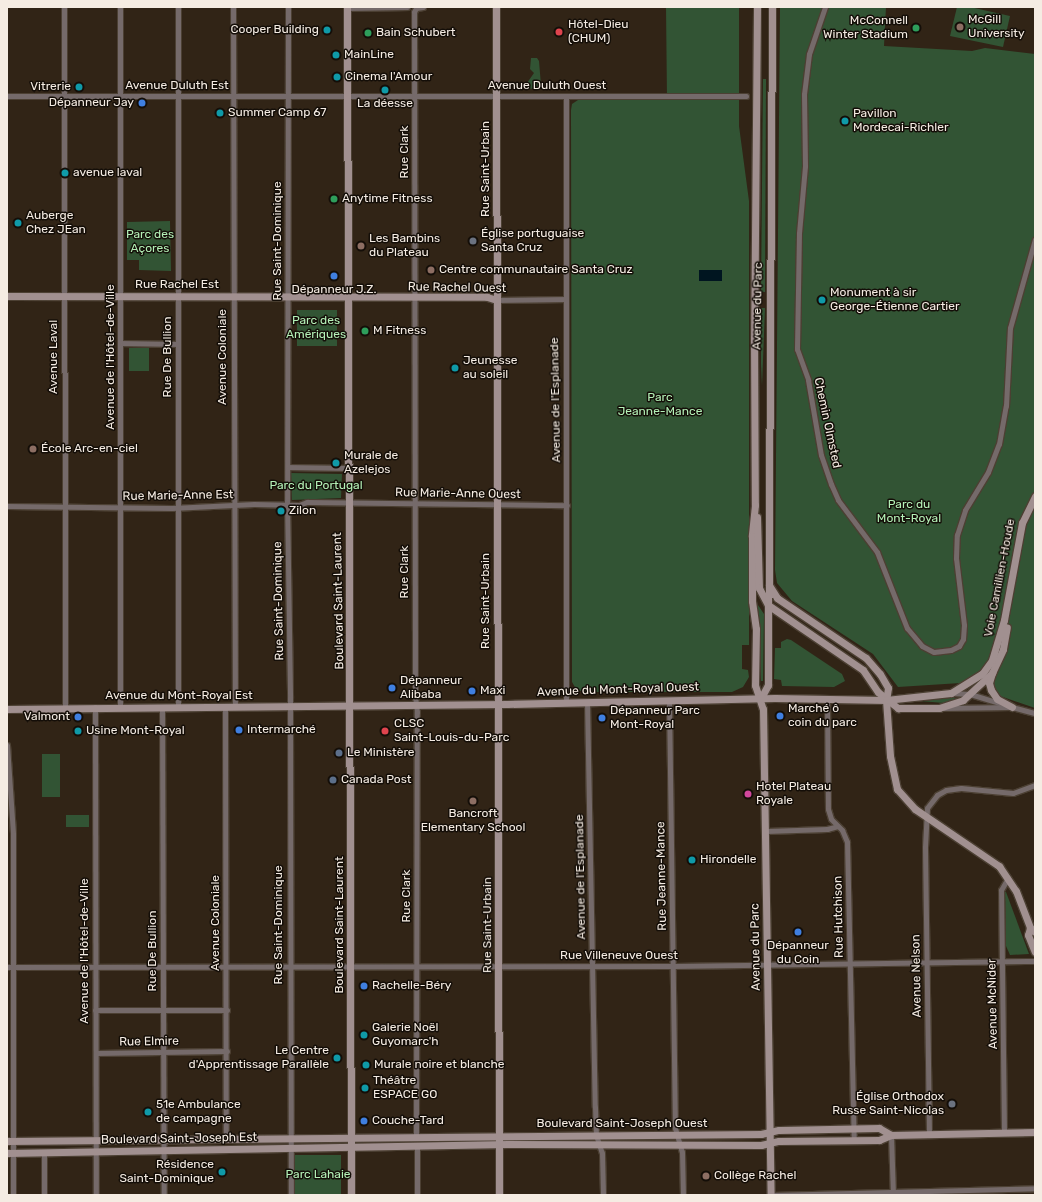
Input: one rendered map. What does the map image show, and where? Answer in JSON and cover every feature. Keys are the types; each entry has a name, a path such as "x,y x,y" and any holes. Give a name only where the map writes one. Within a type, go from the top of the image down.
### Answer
{"main road":[{"name":"Rue Saint-Urbain","path":"496,7 500,967 499,1195"},
{"name":"Avenue du Parc","path":"757,7 754,338 755,505 752,536 752,601 756,630 755,686 761,698 763,709 771,1195"},
{"name":"Avenue du Parc","path":"761,698 768,685 772,7"},
{"name":"Boulevard Saint-Laurent","path":"347,8 352,1195"},
{"name":"Rue Rachel Est","path":"7,296 287,296 348,298"},
{"name":"Rue Rachel Ouest","path":"348,298 487,297 497,300"},
{"name":"Voie Camillien-Houde","path":"951,693 982,674 994,655 1004,620 1022,523 1035,496"},
{"name":"Voie Camillien-Houde","path":"886,700 898,708 939,708 959,703 992,673 1003,649 1026,522 1035,503"},
{"name":"Avenue du Parc","path":"755,505 759,537 759,588 768,606"},
{"path":"768,581 777,598 866,658 885,682 888,692 886,700 893,779 900,794 926,817 993,861 1008,878 1016,891 1033,930 1028,935 1035,952"},
{"path":"768,606 860,668 886,700"},
{"path":"992,673 989,683 993,694 1012,707"},
{"name":"Avenue du Mont-Royal Ouest","path":"351,706 761,698 886,700 951,693"},
{"name":"Avenue du Mont-Royal Est","path":"7,709 95,707 351,706"},
{"name":"Boulevard Saint-Joseph Ouest","path":"351,1137 678,1135 879,1128 891,1135"},
{"name":"Boulevard Saint-Joseph Ouest","path":"351,1147 681,1145 879,1140 891,1135 1035,1132"},
{"name":"Boulevard Saint-Joseph Est","path":"10,1141 351,1137"},
{"name":"Boulevard Saint-Joseph Est","path":"10,1153 351,1147"}],"street":[{"name":"Avenue Laval","path":"64,7 63,508 65,708"},
{"name":"Avenue de l'Hôtel-de-Ville","path":"120,7 122,296 120,708"},
{"name":"Rue De Bullion","path":"178,7 178,707"},
{"name":"Avenue Coloniale","path":"233,7 233,504 235,707"},
{"name":"Rue Saint-Dominique","path":"288,7 287,505 290,706 291,1195"},
{"path":"347,8 407,7"},
{"name":"Rue Clark","path":"416,1136 415,9 423,7"},
{"name":"Chemin Olmsted","path":"825,7 809,54 804,94 806,166 799,233 797,349 808,380 821,455 838,500 877,552 907,628 922,646 934,652 951,650 959,646 963,640 964,625 956,558 957,535 965,510 988,472 999,444 1006,406 1010,328 1035,239"},
{"name":"Avenue Duluth Est","path":"7,96 348,97"},
{"name":"Avenue de l'Esplanade","path":"566,96 566,703"},
{"name":"Avenue Duluth Ouest","path":"348,97 746,96"},
{"name":"Rue Rachel Ouest","path":"497,300 566,300"},
{"path":"122,343 178,344"},
{"path":"288,467 348,468"},
{"name":"Rue Marie-Anne Est","path":"7,506 63,508 177,508 233,504 287,505 348,503"},
{"name":"Rue Marie-Anne Ouest","path":"348,503 567,505"},
{"path":"951,693 970,694 1035,713"},
{"name":"Rue Hutchison","path":"827,699 828,809 831,819 842,830 848,842 849,964 854,1140"},
{"name":"Rue Jeanne-Mance","path":"669,700 674,966 675,1128 681,1145 684,1195"},
{"name":"Avenue de l'Esplanade","path":"587,702 596,1135 602,1153 603,1195"},
{"name":"Avenue de l'Hôtel-de-Ville","path":"95,707 96,1195"},
{"name":"Rue De Bullion","path":"162,707 164,1195"},
{"name":"Avenue Coloniale","path":"225,707 227,1010 226,1139"},
{"path":"939,708 1012,707"},
{"path":"7,745 10,809 10,1153 13,1195"},
{"path":"926,817 930,804 937,795 946,790 961,788 1013,793 1035,785"},
{"name":"Avenue Nelson","path":"926,817 929,1134"},
{"path":"766,831 827,829 838,826"},
{"name":"Avenue McNider","path":"1004,1132 1001,890 1008,878"},
{"name":"Rue Villeneuve Ouest","path":"10,967 674,966 887,963 927,964 1002,960 1035,961"},
{"path":"95,1010 227,1010"},
{"name":"Rue Elmire","path":"96,1052 227,1051"},
{"path":"891,1135 893,1193"},
{"path":"417,1147 417,1195"},
{"path":"44,1152 44,1195"},
{"path":"775,1195 1035,1188"}],"green space":[{"name":"Parc Jeanne-Mance","path":"666,7 739,7 739,126 749,201 749,645 742,645 742,669 748,670 749,677 743,687 732,692 583,692 576,689 572,682 571,110 572,104 578,100 667,100"},
{"name":"Parc du Mont-Royal","path":"780,7 886,7 884,46 972,51 985,48 1035,54 1035,708 997,695 993,690 992,681 898,687 873,654 792,601 777,583 775,570"},
{"path":"957,7 970,7 1010,16 1003,47 950,36"},
{"path":"531,58 537,58 539,61 540,88 527,89 527,83 534,73 530,69"},
{"path":"763,79 766,79 765,292 761,292"},
{"name":"Parc des Açores","path":"170,221 171,271 139,270 139,260 127,260 127,222"},
{"path":"761,308 765,308 762,386 761,364"},
{"name":"Parc des Amériques","path":"297,310 337,310 337,346 297,346"},
{"path":"129,348 149,348 149,371 129,371"},
{"name":"Parc du Portugal","path":"291,473 342,474 341,498 292,500"},
{"path":"758,605 764,614 763,681 761,681 760,627 756,606"},
{"path":"787,639 791,640 842,674 845,681 834,687 782,686 781,680 774,679 775,648 781,648 781,642"},
{"path":"949,697 959,699 944,703 907,700"},
{"path":"42,754 60,754 60,797 42,797"},
{"path":"66,815 89,815 89,827 66,827"},
{"path":"1005,892 1029,954 1010,955 1006,946"},
{"name":"Parc Lahaie","path":"293,1155 341,1155 341,1195 293,1195"}],"water":[{"path":"699,270 722,270 722,281 699,281"}],"place":[{"name":"McGill University","path":"960,27"},
{"name":"McConnell Winter Stadium","path":"916,28"},
{"name":"Cooper Building","path":"327,30"},
{"name":"Hôtel-Dieu (CHUM)","path":"559,32"},
{"name":"Bain Schubert","path":"368,33"},
{"name":"MainLine","path":"336,55"},
{"name":"Cinema l'Amour","path":"337,77"},
{"name":"Vitrerie","path":"79,87"},
{"name":"La déesse","path":"385,90"},
{"name":"Dépanneur Jay","path":"142,103"},
{"name":"Summer Camp 67","path":"220,113"},
{"name":"Pavillon Mordecai-Richler","path":"845,121"},
{"name":"avenue laval","path":"65,173"},
{"name":"Anytime Fitness","path":"334,199"},
{"name":"Auberge Chez JEan","path":"18,223"},
{"name":"Église portuguaise Santa Cruz","path":"473,241"},
{"name":"Les Bambins du Plateau","path":"361,246"},
{"name":"Centre communautaire Santa Cruz","path":"431,270"},
{"name":"Dépanneur J.Z.","path":"334,276"},
{"name":"Monument à sir George-Étienne Cartier","path":"822,300"},
{"name":"M Fitness","path":"365,331"},
{"name":"Jeunesse au soleil","path":"455,368"},
{"name":"École Arc-en-ciel","path":"33,449"},
{"name":"Murale de Azelejos","path":"336,463"},
{"name":"Zilon","path":"281,511"},
{"name":"Dépanneur Alibaba","path":"392,688"},
{"name":"Maxi","path":"472,691"},
{"name":"Marché ô coin du parc","path":"780,716"},
{"name":"Valmont","path":"78,717"},
{"name":"Dépanneur Parc Mont-Royal","path":"602,718"},
{"name":"Intermarché","path":"239,730"},
{"name":"Usine Mont-Royal","path":"78,731"},
{"name":"CLSC Saint-Louis-du-Parc","path":"385,731"},
{"name":"Le Ministère","path":"339,753"},
{"name":"Canada Post","path":"333,780"},
{"name":"Hotel Plateau Royale","path":"748,794"},
{"name":"Bancroft Elementary School","path":"473,801"},
{"name":"Hirondelle","path":"692,860"},
{"name":"Dépanneur du Coin","path":"798,932"},
{"name":"Rachelle-Béry","path":"364,986"},
{"name":"Galerie Noël Guyomarc'h","path":"364,1035"},
{"name":"Le Centre d'Apprentissage Parallèle","path":"337,1058"},
{"name":"Murale noire et blanche","path":"366,1065"},
{"name":"Théâtre ESPACE GO","path":"365,1088"},
{"name":"Église Orthodox Russe Saint-Nicolas","path":"952,1104"},
{"name":"51e Ambulance de campagne","path":"148,1112"},
{"name":"Couche-Tard","path":"364,1121"},
{"name":"Résidence Saint-Dominique","path":"222,1172"},
{"name":"Collège Rachel","path":"706,1176"}]}
